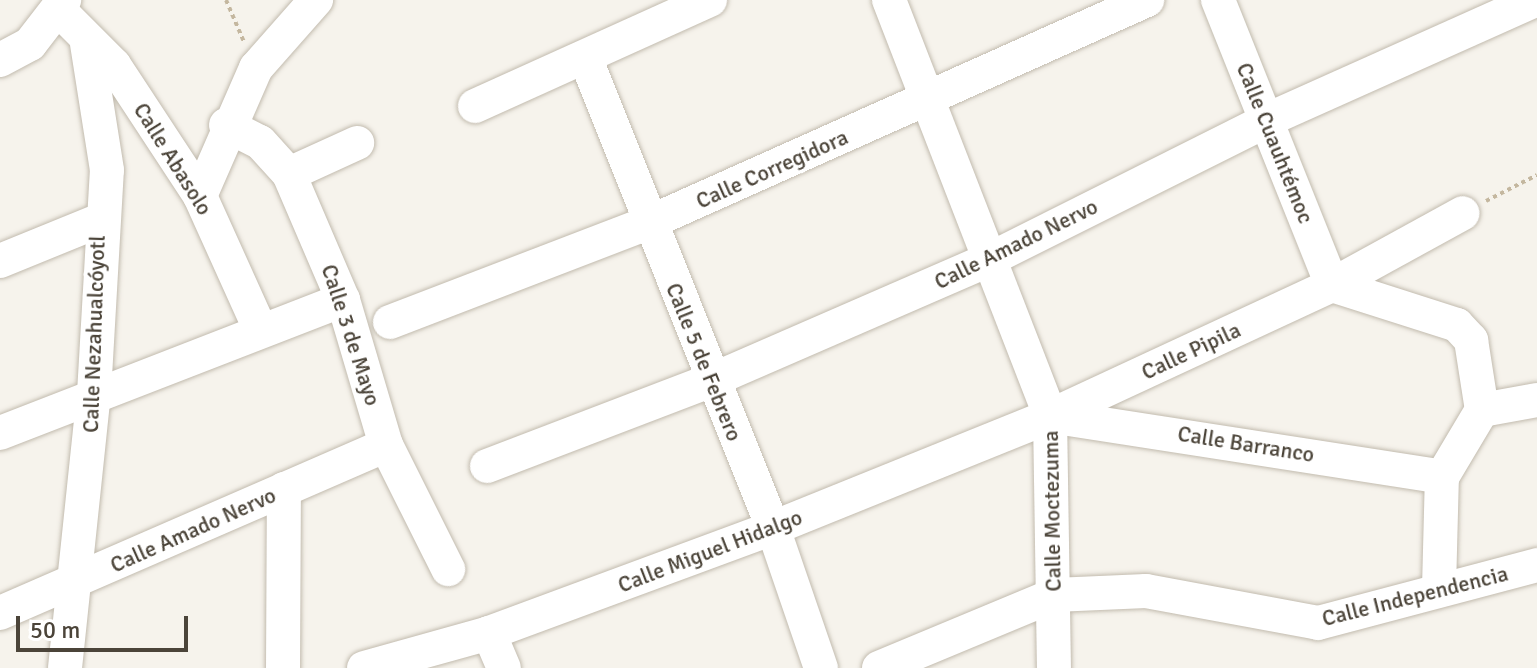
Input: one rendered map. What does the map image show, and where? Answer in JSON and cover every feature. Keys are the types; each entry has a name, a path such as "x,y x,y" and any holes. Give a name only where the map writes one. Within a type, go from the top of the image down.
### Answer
{"street":[{"path":"200,196 226,125 256,68 316,0"},
{"path":"475,106 710,0"},
{"name":"Calle Moctezuma","path":"889,0 1050,416 1054,668"},
{"name":"Calle Corregidora","path":"390,322 648,223 928,101 1147,0"},
{"name":"Calle Cuauhtémoc","path":"1218,0 1332,285"},
{"path":"0,60 30,44 62,5 87,44"},
{"name":"Calle Amado Nervo","path":"487,466 710,381 988,260 1267,120 1533,6"},
{"name":"Calle Abasolo","path":"87,44 114,65 200,196 261,331"},
{"name":"Calle Nezahualcóyotl","path":"65,668 94,394 98,221 107,170 87,44"},
{"name":"Calle 5 de Febrero","path":"585,57 710,381 773,528 821,668"},
{"name":"Calle 3 de Mayo","path":"226,125 260,142 289,174 343,300 386,445 448,569"},
{"path":"289,174 357,143"},
{"name":"Calle Pipila","path":"1050,416 1332,285 1463,213"},
{"path":"0,261 98,221"},
{"path":"1332,285 1457,325 1471,340 1482,410 1442,477 1439,588"},
{"path":"0,433 343,300"},
{"path":"1482,410 1537,400"},
{"name":"Calle Barranco","path":"1050,416 1442,477"},
{"name":"Calle Miguel Hidalgo","path":"370,666 489,633 773,528 1050,416"},
{"name":"Calle Amado Nervo","path":"0,613 75,583 386,445"},
{"path":"283,668 284,489"},
{"name":"Calle Independencia","path":"879,668 1054,595 1146,591 1318,623 1439,588 1537,565"},
{"path":"489,633 504,668"}],"path":[{"path":"226,0 256,68"},
{"path":"1463,213 1537,175"}]}
